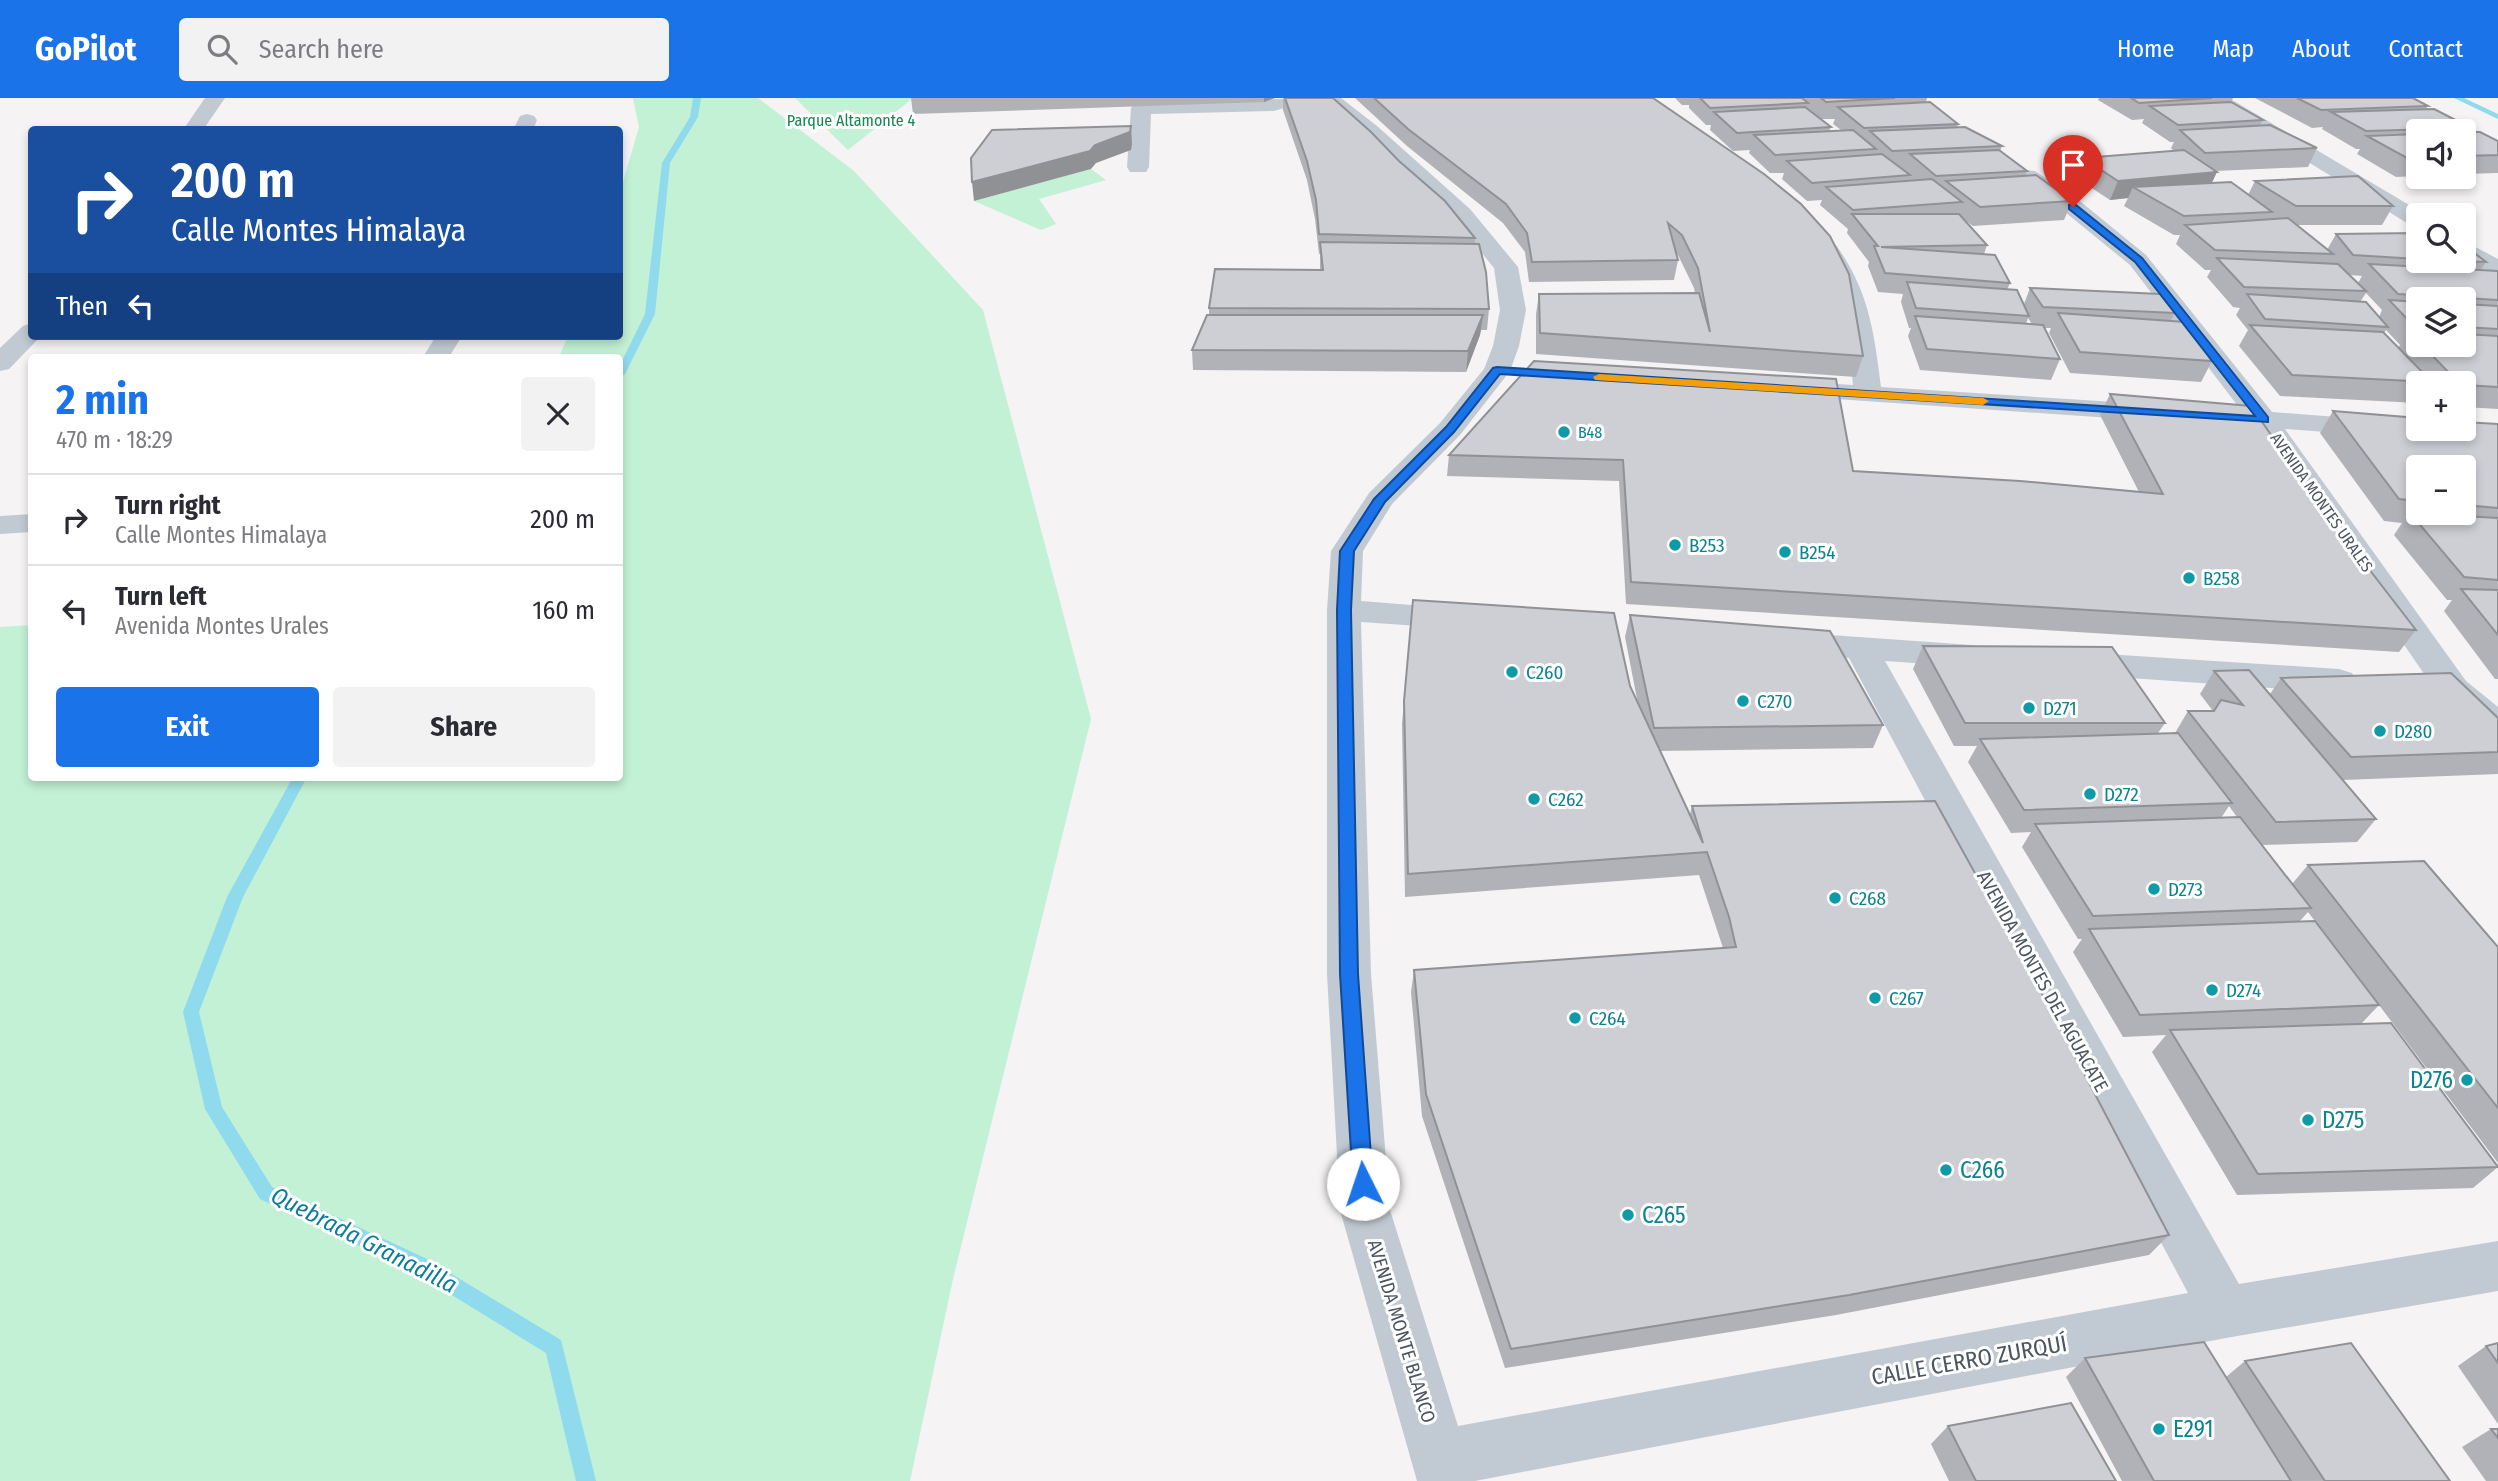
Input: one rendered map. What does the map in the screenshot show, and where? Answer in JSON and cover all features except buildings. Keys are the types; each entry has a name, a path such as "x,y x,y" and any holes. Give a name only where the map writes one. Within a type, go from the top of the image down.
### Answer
{"street":[{"path":"196,126 215,98"},
{"path":"1138,166 1141,108 1274,105 1298,98"},
{"name":"AVENIDA MONTE BLANCO","path":"1329,98 1370,130 1462,214 1506,267 1513,310 1506,346 1510,372 1380,499 1347,551 1344,610 1349,974 1365,1210 1443,1469"},
{"path":"2214,98 2406,213"},
{"name":"AVENIDA MONTES URALES","path":"2004,160 2073,207 2138,260 2264,420 2453,689 2498,727"},
{"path":"1813,233 1837,261 1857,307 1868,394"},
{"path":"2476,255 2498,269"},
{"path":"0,363 28,335"},
{"path":"1758,387 2402,429"},
{"path":"0,525 28,523"},
{"path":"1344,610 1493,621"},
{"path":"1752,640 1998,658"},
{"name":"AVENIDA MONTES DEL AGUACATE","path":"1861,649 2226,1312"},
{"path":"2040,661 2370,683"},
{"path":"2411,686 2453,689"},
{"name":"CALLE CERRO ZURQUÍ","path":"1443,1469 2226,1312 2498,1266"}],"green space":[{"path":"633,98 758,98 854,171 983,310 1091,719 953,1279 910,1481 0,1481 0,627 28,625 28,781 623,781 623,354 560,354 566,340 623,340 623,182 639,127"},
{"name":"Parque Altamonte 4","path":"795,98 913,98 848,150"},
{"path":"1091,169 1106,180 1039,199 1056,224 1041,230 974,201"}],"waterway":[{"name":"Quebrada Granadilla","path":"623,368 650,314 666,163 694,117 697,98"},
{"path":"2458,98 2498,117"},
{"name":"Quebrada Granadilla","path":"298,781 235,897 191,1012 214,1109 266,1193 418,1264 554,1347 586,1481"}],"slow traffic":[{"path":"1599,377 1983,401"}],"place":[{"name":"B48","path":"1564,432"},
{"name":"B253","path":"1675,545"},
{"name":"B254","path":"1785,552"},
{"name":"B258","path":"2189,578"},
{"name":"C260","path":"1512,672"},
{"name":"C270","path":"1743,701"},
{"name":"D271","path":"2029,708"},
{"name":"D280","path":"2380,731"},
{"name":"D272","path":"2090,794"},
{"name":"C262","path":"1534,799"},
{"name":"D273","path":"2154,889"},
{"name":"C268","path":"1835,898"},
{"name":"D274","path":"2212,990"},
{"name":"C267","path":"1875,998"},
{"name":"C264","path":"1575,1018"},
{"name":"D276","path":"2467,1080"},
{"name":"D275","path":"2308,1120"},
{"name":"C266","path":"1946,1170"},
{"name":"C265","path":"1628,1215"},
{"name":"E291","path":"2159,1429"}],"route":[{"path":"1363,1184 1349,974 1344,610 1347,551 1380,499 1450,429 1497,371 2264,420 2138,260 2073,207"}]}
